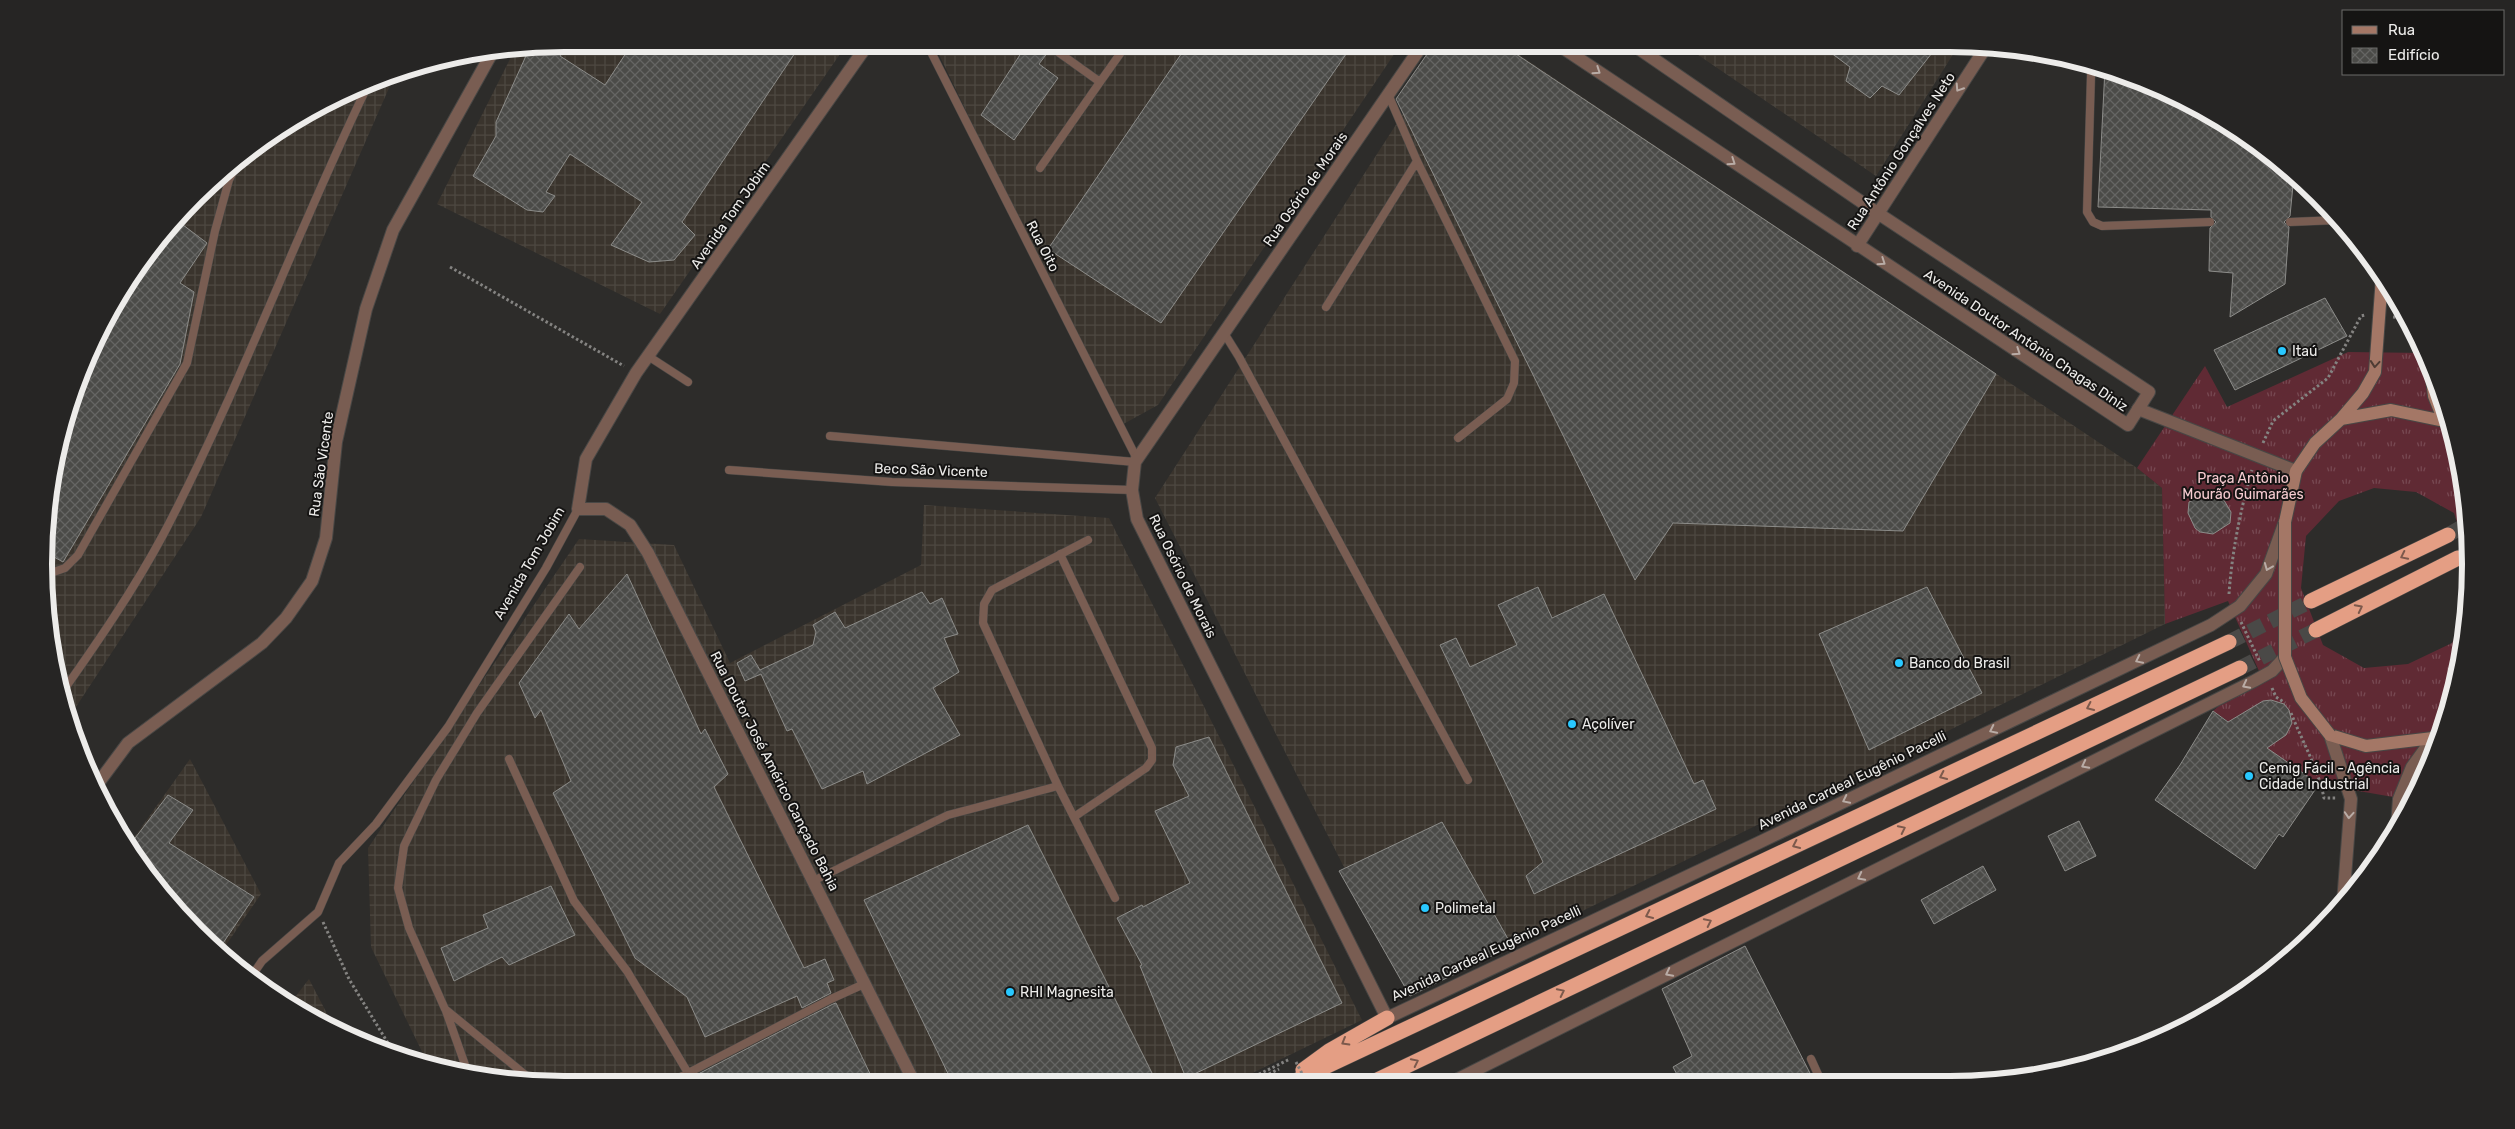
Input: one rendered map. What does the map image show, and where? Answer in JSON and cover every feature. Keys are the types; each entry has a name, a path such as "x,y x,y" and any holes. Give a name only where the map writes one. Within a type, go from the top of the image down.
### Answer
{"highway":[{"path":"2312,601 2448,535"},
{"path":"2316,630 2458,558"},
{"path":"1306,1076 2229,642"},
{"path":"1386,1076 2240,668"},
{"path":"1295,1076 1329,1052 1387,1018"}],"main road":[{"path":"2381,288 2375,372 2363,393 2341,420 2315,443 2296,471 2285,522 2285,657 2301,698 2330,735 2366,746 2432,738"},
{"path":"2341,420 2391,410 2441,420"}],"street":[{"name":"Avenida Tom Jobim","path":"578,509 586,459 636,373 862,52"},
{"name":"Rua Osório de Morais","path":"1387,1018 1137,519 1132,490 1136,461 1417,52"},
{"name":"Avenida Doutor Antônio Chagas Diniz","path":"1569,52 2128,426 2149,392 1878,214 1644,52"},
{"name":"Rua Antônio Gonçalves Neto","path":"1857,246 1982,54"},
{"name":"Rua São Vicente","path":"100,780 128,743 262,643 286,618 312,581 326,538 336,442 366,309 393,230 488,59"},
{"path":"2138,409 2296,471"},
{"name":"Rua Doutor José Américo Cançado Bahia","path":"578,509 606,509 630,525 648,554 911,1076"},
{"name":"Avenida Cardeal Eugênio Pacelli","path":"1387,1018 1758,843 2211,625 2235,609 2266,574 2285,522"},
{"path":"1462,1076 2267,674 2285,657"},
{"path":"2330,735 2351,799 2344,892"},
{"path":"2398,814 2399,799 2412,767 2432,739"}],"lane":[{"name":"Rua Oito","path":"930,52 1136,461"},
{"path":"1058,52 1100,82"},
{"path":"1040,168 1121,52"},
{"path":"2091,75 2087,212 2093,222 2102,226 2210,222"},
{"path":"67,685 113,620 162,536 202,457 364,93"},
{"path":"1388,94 1417,161 1515,361 1514,384 1507,399 1458,438"},
{"path":"1326,307 1417,161"},
{"path":"52,572 65,568 78,555 187,363 215,230 230,177"},
{"path":"2290,222 2329,220"},
{"path":"1224,333 1239,357 1468,780"},
{"path":"648,356 688,382"},
{"path":"830,436 1136,461"},
{"name":"Beco São Vicente","path":"729,470 912,483 1132,490"},
{"name":"Avenida Tom Jobim","path":"254,972 262,961 318,912 339,862 376,824 448,727 546,568 578,509"},
{"path":"1088,540 992,590 984,604 983,623 1058,786 1115,898"},
{"path":"1060,554 1152,748 1152,760 1146,768 1074,817"},
{"path":"465,1067 445,1010 409,928 398,888 404,846 436,780 477,713 580,567"},
{"path":"509,759 574,901 627,971 688,1073"},
{"path":"813,882 948,815 1058,786"},
{"path":"682,1076 864,984"},
{"path":"445,1010 525,1074"},
{"path":"1811,1059 1819,1076"}],"path":[{"path":"450,267 636,373"},
{"path":"2351,799 2324,798 2320,776 2294,724 2292,715 2286,703 2276,697 2267,674 2229,597 2231,558 2245,494 2257,456 2273,421 2328,378 2361,316 2379,315"},
{"path":"318,912 349,979 389,1045"},
{"path":"1265,1076 1296,1062 1303,1076"}],"shaded area":[{"path":"564,52 841,52 660,314 437,204 512,56"},
{"path":"938,52 1396,52 1158,405 1118,427"},
{"path":"1443,52 1515,52 2137,468 2162,488 2165,624 1410,996 1155,498"},
{"path":"1694,52 1954,52 1876,176"},
{"path":"391,83 201,517 74,710 62,664 57,631 52,564 54,531 62,465 70,432 91,369 105,338 121,308 158,253 202,202 253,158 308,121 338,105"},
{"path":"924,505 1109,518 1362,1020 1246,1076 564,1076 498,1072 465,1067 424,1057 371,947 368,848 579,539 674,545 730,663 921,565"},
{"path":"190,759 261,894 225,947 202,927 180,902 158,876 133,839"},
{"path":"309,979 330,1020 308,1008 294,999"}],"green space":[{"name":"Praça Antônio Mourão Guimarães","path":"2348,352 2417,353 2445,432 2453,465 2461,535 2454,513 2416,492 2374,488 2339,501 2306,536 2301,588 2323,645 2364,668 2408,664 2452,643 2458,631 2445,697 2424,760 2406,799 2319,784 2213,711 2259,671 2228,601 2165,624 2162,488 2137,468 2205,366 2227,407"}],"building":[{"path":"563,52 560,56 605,85 627,52 796,52 682,222 695,235 674,260 649,262 611,245 642,202 570,154 546,192 555,196 543,212 527,210 473,176 496,136 496,122 527,54"},
{"path":"1022,52 1048,52 1039,64 1058,78 1014,140 981,115"},
{"path":"1183,52 1347,52 1161,323 1048,249"},
{"path":"1428,52 1513,52 1996,374 1903,531 1673,523 1635,580 1396,99"},
{"path":"1830,52 1933,52 1899,95 1882,86 1870,98 1846,81 1850,67"},
{"path":"2105,77 2146,91 2207,121 2262,158 2294,185 2290,216 2284,222 2289,227 2285,284 2230,317 2233,273 2209,271 2210,228 2216,222 2211,217 2211,210 2098,207"},
{"path":"182,224 207,243 180,283 194,292 180,364 63,562 52,556 57,498 62,465 80,400 91,369 121,308 158,253"},
{"path":"2325,298 2347,336 2235,390 2214,350"},
{"path":"2209,492 2222,497 2231,512 2230,523 2213,534 2200,532 2195,528 2188,513 2189,502"},
{"path":"627,574 701,734 705,729 728,774 714,787 804,968 825,959 834,980 827,983 831,993 802,1008 797,996 705,1037 687,997 635,958 553,793 571,781 541,710 535,718 519,683 569,614 579,629"},
{"name":"Açolíver","path":"1538,587 1552,618 1604,594 1694,784 1703,780 1716,809 1534,894 1526,876 1543,862 1440,645 1456,638 1470,667 1517,645 1498,605"},
{"name":"Banco do Brasil","path":"1927,587 1982,693 1869,750 1819,634"},
{"path":"922,592 930,604 942,598 958,634 944,638 959,672 933,688 960,735 867,784 863,771 822,789 792,729 787,731 761,674 745,681 737,663 751,655 760,670 813,645 816,632 813,625 835,612 845,628"},
{"path":"2271,700 2284,704 2289,710 2292,723 2286,735 2267,748 2319,784 2283,837 2279,834 2255,869 2155,800 2180,765 2213,711 2228,722 2263,701"},
{"name":"RHI Magnesita","path":"1209,737 1342,1003 1190,1076 1185,1076 1140,966 1142,965 1117,918 1190,883 1155,811 1189,796 1173,765 1176,747"},
{"path":"168,795 193,810 169,843 254,897 222,945 202,927 180,902 158,876 133,840"},
{"path":"2079,821 2096,856 2065,871 2048,836"},
{"name":"Polimetal","path":"1442,822 1512,946 1410,996 1339,871"},
{"name":"RHI Magnesita","path":"1028,825 1154,1076 949,1076 864,900"},
{"path":"1983,866 1996,890 1934,924 1921,900"},
{"path":"551,886 575,935 509,965 502,957 454,981 441,948 488,928 483,915"},
{"path":"1745,946 1811,1076 1678,1076 1673,1067 1692,1056 1662,989"},
{"path":"836,1003 871,1076 694,1076"}],"tunnel":[{"path":"2448,535 2461,528"},
{"path":"2458,558 2462,556"},
{"path":"2229,642 2311,601"},
{"path":"2240,668 2316,630"}],"place":[{"name":"Itaú","path":"2282,351"},
{"name":"Banco do Brasil","path":"1899,663"},
{"name":"Açolíver","path":"1572,724"},
{"name":"Cemig Fácil - Agência Cidade Industrial","path":"2249,776"},
{"name":"Polimetal","path":"1425,908"},
{"name":"RHI Magnesita","path":"1010,992"}]}
